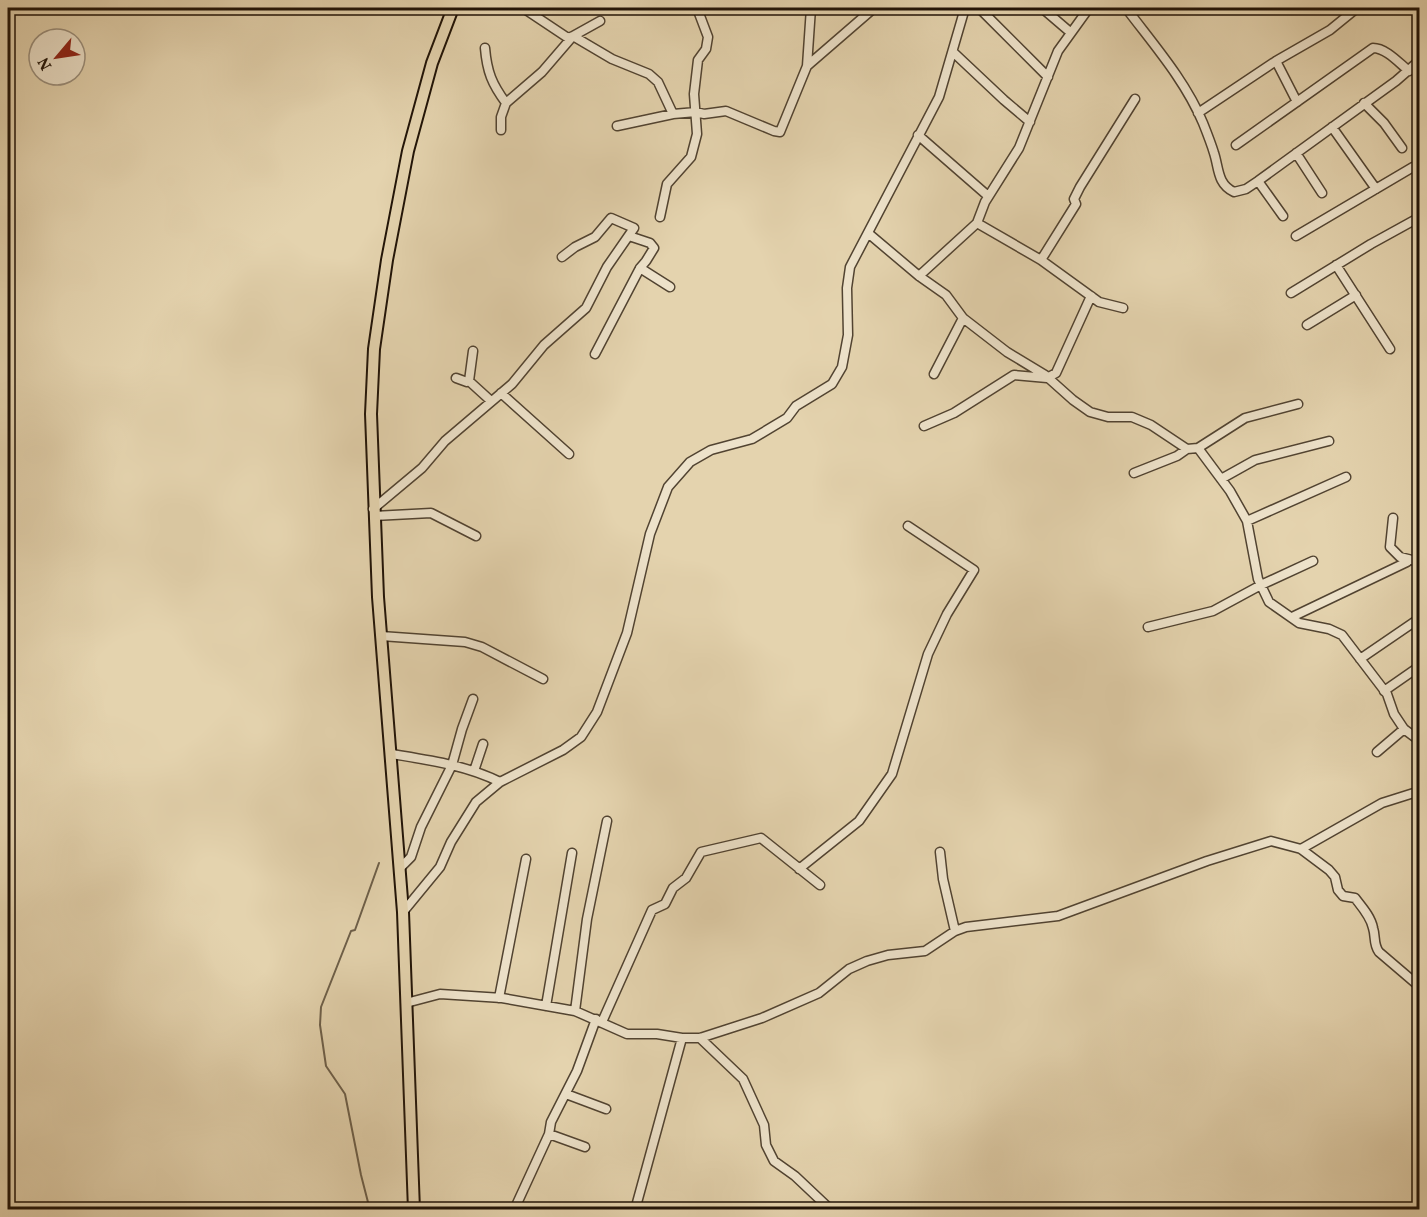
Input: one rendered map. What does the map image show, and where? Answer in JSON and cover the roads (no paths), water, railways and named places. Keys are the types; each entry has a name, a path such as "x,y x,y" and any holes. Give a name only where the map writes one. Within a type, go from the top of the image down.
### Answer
{"main road":[{"path":"414,1209 403,912 381,636 371,414 374,349 387,260 408,151 432,63 453,8"}],"street":[{"path":"523,8 568,38 600,21"},
{"path":"660,217 667,184 691,157 697,134 694,94 698,60 706,49 708,38 697,8"},
{"path":"617,126 674,114 726,111 774,132 780,132 807,66 811,8"},
{"path":"807,66 874,8"},
{"path":"403,912 440,867 451,842 476,802 500,782 562,750 581,737 597,712 627,633 650,534 668,487 690,462 711,450 752,439 787,418 796,406 832,384 842,368 848,335 847,288 850,267 939,97 965,8"},
{"path":"979,8 1048,77"},
{"path":"1042,8 1070,32"},
{"path":"918,276 977,223 988,196 1019,148 1058,51 1089,8"},
{"path":"1126,8 1183,84 1215,154 1219,178 1228,189 1234,192 1246,189 1258,181 1409,71 1419,60"},
{"path":"1198,113 1276,61 1330,30 1357,8"},
{"path":"501,130 501,117 506,103 542,72 573,36"},
{"path":"573,36 612,59 650,74 658,82 674,114"},
{"path":"485,48 487,69 495,89 506,103"},
{"path":"1236,145 1373,48 1385,52 1409,71"},
{"path":"953,52 1030,122"},
{"path":"1276,61 1297,102"},
{"path":"1041,260 1076,204 1074,199 1080,187 1136,99"},
{"path":"1364,104 1384,123 1402,148"},
{"path":"1332,127 1376,189"},
{"path":"918,135 988,196"},
{"path":"1296,153 1322,193"},
{"path":"1296,236 1413,167"},
{"path":"1258,181 1283,216"},
{"path":"1291,292 1419,217"},
{"path":"374,513 422,468 445,441 512,384 544,345 586,308 607,267 634,228 611,218 595,237 575,247 562,257"},
{"path":"977,223 1041,260 1099,302 1123,308"},
{"path":"868,233 918,276 946,295 963,318 1090,412 1108,417 1132,417 1152,425 1187,449"},
{"path":"595,354 640,268 654,248 653,245 629,236"},
{"path":"1336,265 1390,349"},
{"path":"640,268 670,287"},
{"path":"1307,325 1356,295"},
{"path":"924,426 954,413 1014,375 1047,378 1056,374 1091,296"},
{"path":"934,374 963,318"},
{"path":"469,381 473,351"},
{"path":"456,378 469,381 491,401"},
{"path":"501,393 569,454"},
{"path":"1134,472 1177,456 1187,449 1198,448 1245,418 1298,404"},
{"path":"1221,479 1255,460 1329,441"},
{"path":"1198,448 1221,479 1247,521 1258,579 1269,602 1299,623 1329,629 1342,635 1384,691 1394,714 1404,729 1419,741"},
{"path":"1247,521 1346,477"},
{"path":"374,513 431,513 476,536"},
{"path":"1393,518 1390,547 1400,557 1419,562"},
{"path":"799,869 859,821 892,774 928,654 947,614 974,570 908,526"},
{"path":"1292,617 1407,562 1408,559"},
{"path":"1148,627 1213,610 1313,561"},
{"path":"1360,658 1419,618"},
{"path":"381,636 465,642 482,646 543,679"},
{"path":"1384,691 1419,666"},
{"path":"400,868 411,856 421,827 452,765 473,699"},
{"path":"1377,752 1404,729"},
{"path":"474,771 483,744"},
{"path":"392,754 452,765 500,782"},
{"path":"1301,849 1382,803 1419,791"},
{"path":"575,1011 587,919 606,821"},
{"path":"514,1209 549,1134 551,1122 652,910 665,904 673,888 686,878 701,852 761,838 820,885"},
{"path":"406,1003 440,994 499,998 575,1011 627,1034 700,1038 762,1018 819,993 849,969 867,961 888,955 925,951 955,931 972,926 1058,916 1207,861 1271,841 1301,849 1329,870 1335,877 1338,890 1343,896 1355,898 1370,920 1374,930 1375,946 1379,952 1419,987"},
{"path":"940,852 943,879 955,931"},
{"path":"546,1006 572,853"},
{"path":"499,998 526,860"},
{"path":"635,1209 682,1038"},
{"path":"700,1038 743,1079 764,1125 766,1144 774,1161 795,1176 831,1209"},
{"path":"566,1094 606,1109"},
{"path":"549,1134 585,1147"}],"waterway":[{"path":"370,1210 345,1094 326,1066 320,1025 321,1007 351,931 355,930 379,863"}]}
